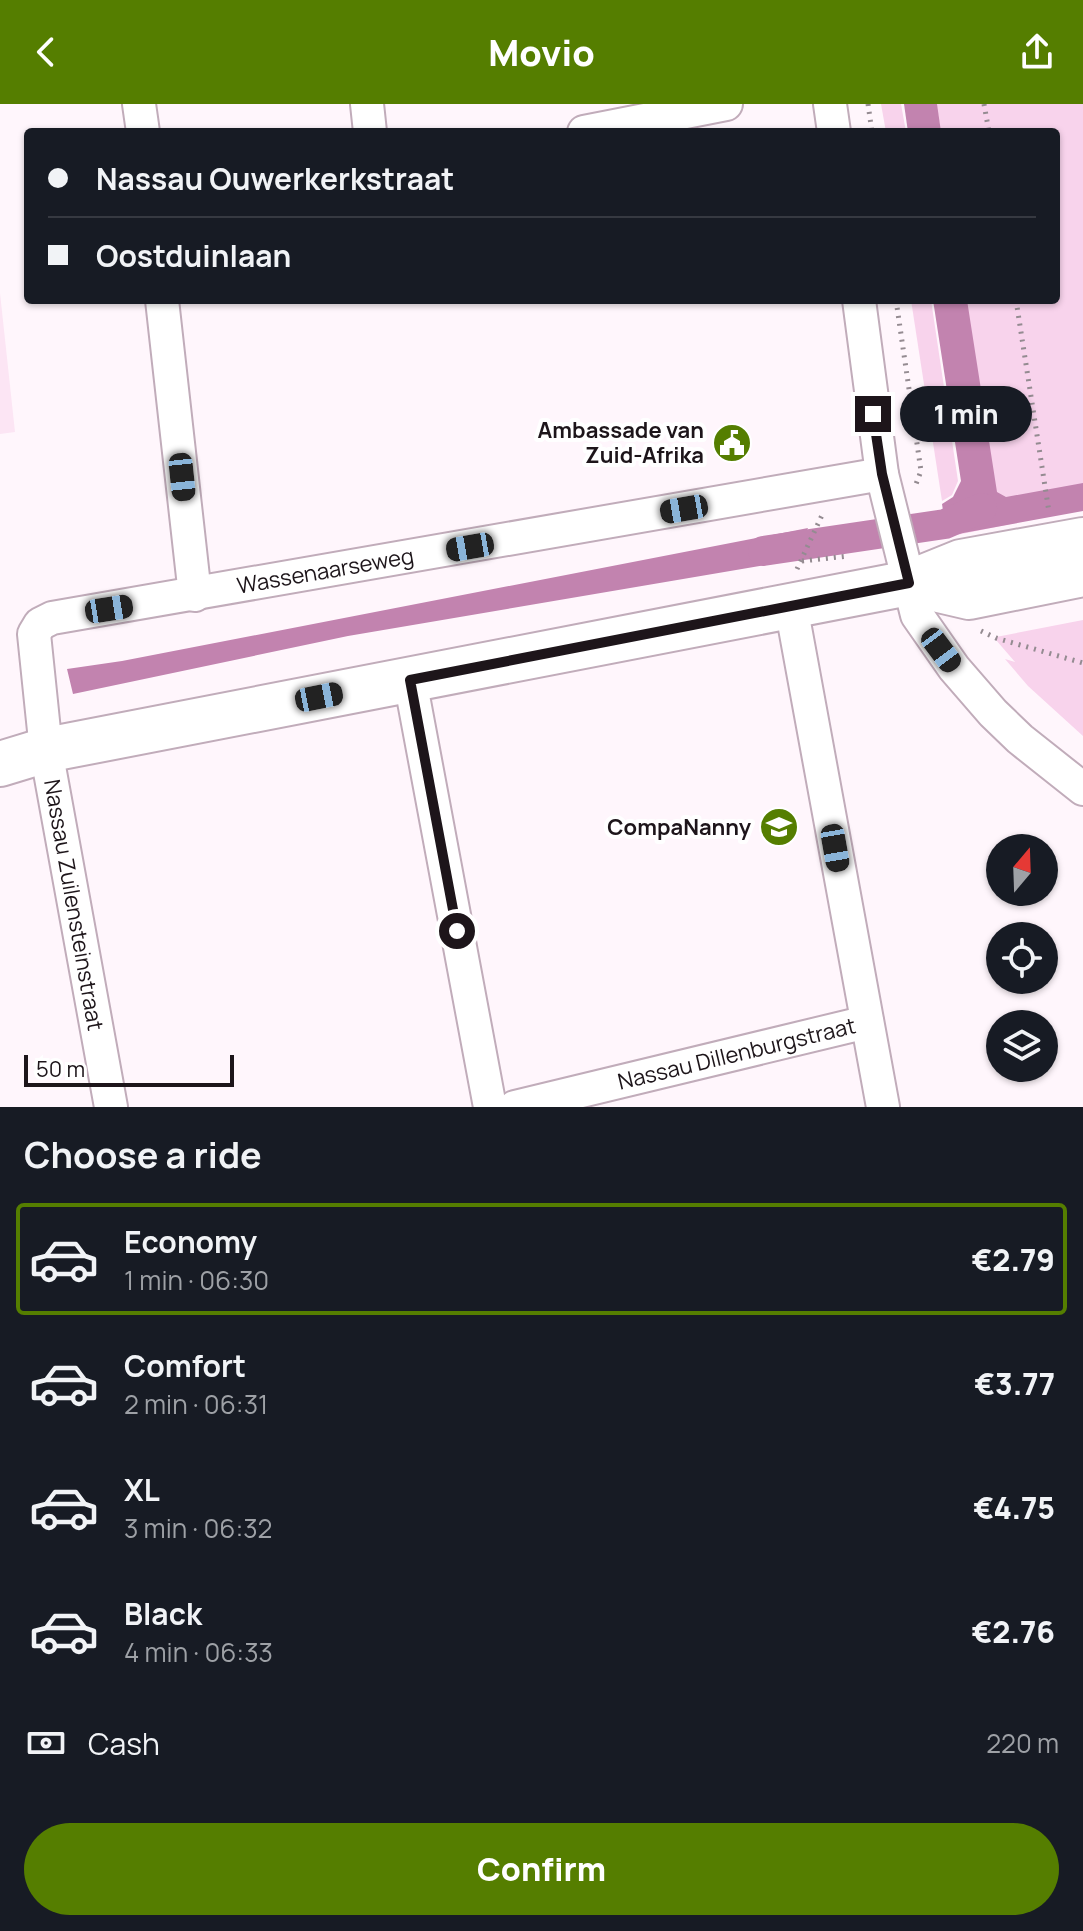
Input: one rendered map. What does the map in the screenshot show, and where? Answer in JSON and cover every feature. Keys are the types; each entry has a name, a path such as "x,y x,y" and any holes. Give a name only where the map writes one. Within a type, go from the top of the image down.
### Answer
{"street":[{"path":"139,104 142,128"},
{"path":"367,104 370,128"},
{"path":"604,128 726,104"},
{"path":"830,104 833,128"},
{"path":"162,304 195,595"},
{"path":"860,304 882,474 921,624 954,668 1020,739 1083,789"},
{"name":"Wassenaarseweg","path":"46,750 34,634 40,624 52,618 882,474"},
{"path":"0,764 46,750 791,606 900,548 961,562 1067,531"},
{"path":"900,548 969,597 1083,574"},
{"path":"791,606 883,1107"},
{"path":"410,680 490,1107"},
{"path":"0,740 46,750"},
{"name":"Nassau Zuilensteinstraat","path":"46,750 111,1107"},
{"name":"Nassau Dillenburgstraat","path":"515,1107 867,1022"}],"path":[{"path":"868,104 871,128"},
{"path":"984,104 988,128"},
{"path":"897,304 921,471 913,491 900,548"},
{"path":"1017,304 1045,486 1067,531"},
{"path":"801,561 818,524"}],"shaded area":[{"path":"881,104 901,104 905,128 885,128"},
{"path":"904,104 937,104 940,128 907,128"},
{"path":"922,104 1083,104 1083,509 947,537 943,509 978,484 952,304 1060,304 1060,128 925,128"},
{"path":"0,293 15,432 0,434"},
{"path":"912,304 932,304 958,481 952,495 942,501"},
{"path":"934,304 968,304 997,492 1006,497 1083,483 1083,511 947,536 942,504 953,497 961,481"},
{"path":"808,528 794,559 772,564 348,636 73,694 67,669 122,661"},
{"path":"1083,620 1083,736 1028,686 1005,659 1015,662 996,637"}],"waterway":[{"path":"763,551 945,524 982,508"}],"place":[{"name":"Ambassade van Zuid-Afrika","path":"732,443"},
{"name":"CompaNanny","path":"779,827"}],"route":[{"path":"457,931 410,680 909,583 882,474 873,414"}]}
